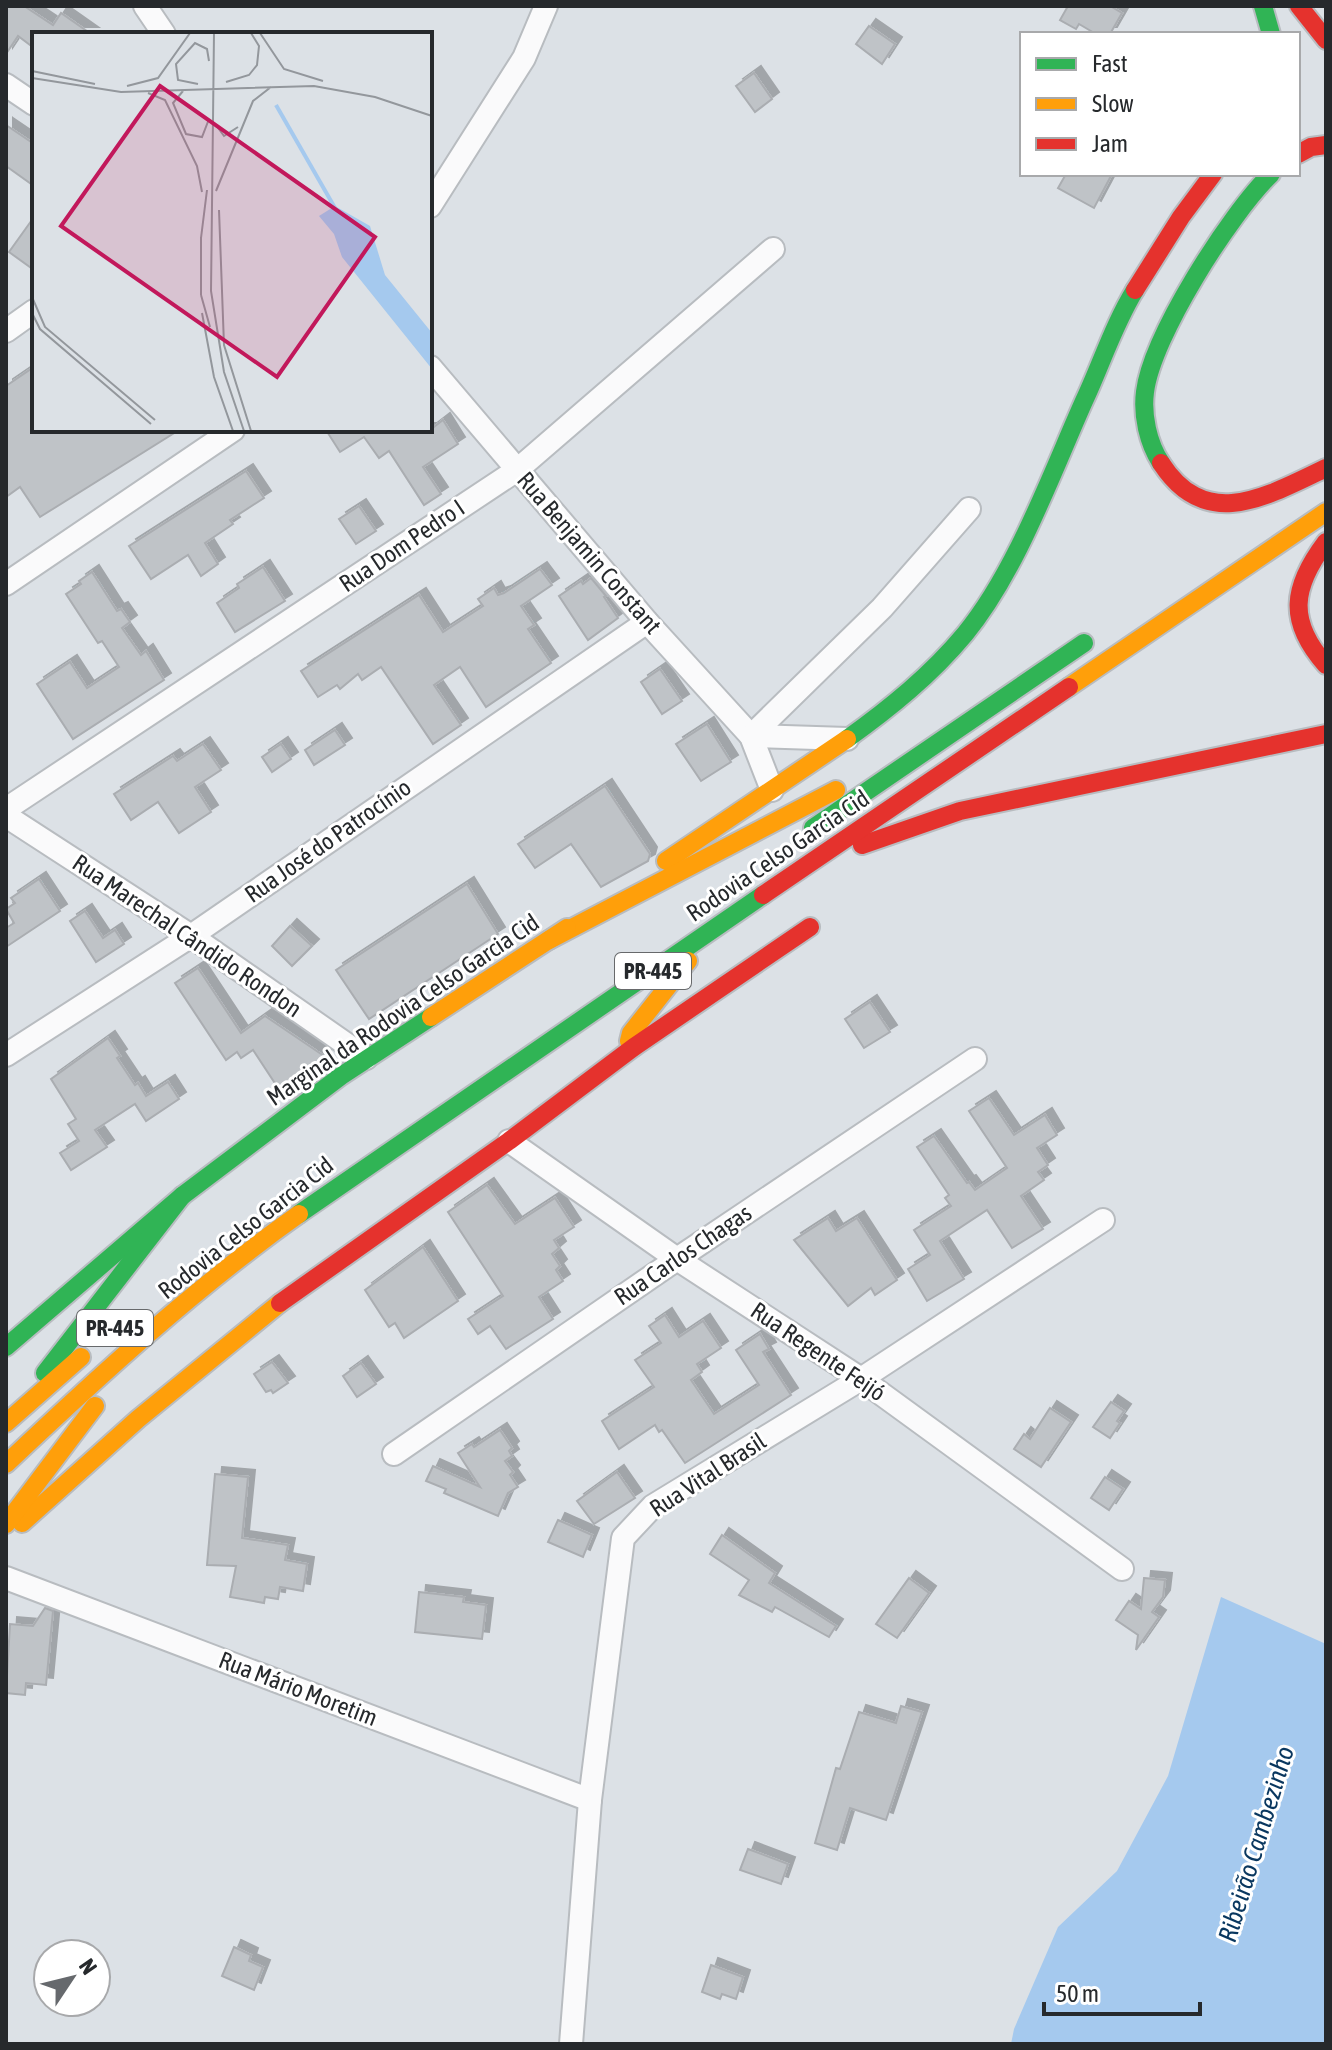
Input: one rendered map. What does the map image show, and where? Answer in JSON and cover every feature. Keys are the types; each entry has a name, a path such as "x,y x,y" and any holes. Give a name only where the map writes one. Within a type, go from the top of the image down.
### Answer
{"main road":[{"path":"1263,6 1270,32"},
{"path":"1299,6 1326,40"},
{"path":"1300,153 1311,147 1326,145"},
{"name":"Marginal da Rodovia Celso Garcia Cid","path":"6,1347 182,1196 366,1058 549,940 847,739 884,713 928,675 966,633 992,595 1030,523 1131,297 1181,217 1212,176"},
{"path":"1269,176 1229,224 1165,332 1146,384 1145,417 1152,447 1166,475 1199,500 1220,505 1249,502 1326,468"},
{"path":"1289,507 1326,482"},
{"name":"Rodovia Celso Garcia Cid","path":"6,1464 149,1335 255,1245 1326,512"},
{"path":"1326,542 1310,561 1296,610 1303,634 1316,656 1326,665"},
{"name":"Rodovia Celso Garcia Cid","path":"796,840 1096,636"},
{"path":"549,940 964,724"},
{"path":"812,862 960,811 1326,734"},
{"path":"6,1537 138,1419 276,1306 509,1141 634,1047 810,927"},
{"path":"634,1047 629,1041 631,1033 714,929"},
{"path":"6,1423 182,1196"},
{"path":"6,1524 149,1335"},
{"name":"PR-445","path":"6,1423 98,1343"}],"street":[{"path":"145,6 163,32"},
{"path":"432,203 524,58 546,6"},
{"path":"6,85 32,103"},
{"name":"Rua Dom Pedro I","path":"6,809 517,470 773,249"},
{"path":"6,331 32,312"},
{"name":"Rua Benjamin Constant","path":"432,369 647,622 751,736 772,790"},
{"path":"6,584 230,432"},
{"path":"751,736 882,608 969,509"},
{"name":"Rua José do Patrocínio","path":"6,1055 191,936 647,622"},
{"path":"751,736 847,739"},
{"name":"Rua Marechal Cândido Rondon","path":"6,816 191,936 366,1058"},
{"name":"Rua Carlos Chagas","path":"394,1454 975,1059"},
{"name":"Rua Regente Feijó","path":"509,1141 677,1259 861,1379 1122,1569"},
{"name":"Rua Vital Brasil","path":"571,2044 590,1800 623,1538 653,1506 861,1379 1103,1220"},
{"name":"Rua Mário Moretim","path":"6,1578 590,1800"}],"water":[{"name":"Ribeirão Cambezinho","path":"1221,1597 1326,1644 1326,2044 1011,2044 1014,2029 1058,1927 1117,1871 1168,1776"}],"building":[{"path":"6,6 24,6 53,25 61,13 88,32 32,32 32,46 18,36 6,54"},
{"path":"1068,6 1110,6 1122,13 1111,32 1093,32 1079,24 1076,29 1060,20"},
{"path":"869,26 895,44 882,64 856,44"},
{"path":"754,73 772,99 755,112 736,86"},
{"path":"6,125 32,143 32,185 6,166"},
{"path":"1065,176 1111,176 1094,208 1058,188"},
{"path":"32,220 32,269 9,252"},
{"path":"32,368 32,432 176,432 40,517 20,487 6,497 6,386"},
{"path":"443,420 458,444 423,467 441,494 424,505 389,451 379,458 364,437 340,452 327,432 432,432"},
{"path":"246,471 264,498 230,520 233,524 205,543 218,564 201,576 188,555 151,579 129,546"},
{"path":"359,506 376,531 356,544 339,519"},
{"path":"263,567 285,601 235,632 217,603 239,588 237,584"},
{"path":"540,569 552,585 521,606 534,625 528,629 551,663 486,707 460,667 434,685 461,725 433,744 381,667 362,680 358,674 340,689 337,685 318,697 301,671 419,595 443,632 483,606 478,599 494,588 498,595 504,593"},
{"path":"92,572 117,611 121,609 130,622 122,628 141,655 146,651 164,680 73,739 37,684 70,662 87,688 119,667 102,641 98,643 66,594"},
{"path":"591,578 618,618 588,640 559,596"},
{"path":"660,669 682,701 662,714 641,682"},
{"path":"707,724 731,762 701,781 676,744"},
{"path":"335,730 345,745 314,765 305,750"},
{"path":"203,744 221,770 195,787 211,812 179,833 158,802 131,820 114,794 173,756 177,761"},
{"path":"281,744 291,759 272,772 262,757"},
{"path":"605,786 650,854 648,861 601,887 571,844 535,868 518,844"},
{"path":"39,879 60,911 6,947 6,928 14,923 6,909 15,903 11,898"},
{"path":"467,884 498,934 369,1019 336,970"},
{"path":"85,911 103,938 115,930 124,944 96,962 70,921"},
{"path":"290,926 312,946 292,966 272,946"},
{"path":"198,968 241,1033 265,1016 324,1056 315,1073 284,1097 253,1050 241,1058 237,1052 226,1060 175,983"},
{"path":"870,1002 890,1032 864,1048 845,1019"},
{"path":"108,1038 120,1056 117,1058 146,1096 168,1082 179,1099 146,1121 135,1104 95,1130 107,1147 71,1170 60,1153 79,1141 68,1124 76,1119 51,1079"},
{"path":"989,1098 1014,1135 1045,1115 1057,1135 1037,1148 1048,1165 1038,1172 1044,1180 1021,1196 1043,1229 1012,1248 987,1210 940,1241 964,1279 927,1301 908,1269 930,1255 914,1230 951,1206 945,1198 949,1195 917,1147 934,1136 975,1190 1007,1168 969,1111"},
{"path":"487,1185 515,1224 555,1198 574,1227 554,1240 559,1248 552,1254 560,1266 556,1270 563,1281 539,1297 553,1319 506,1349 490,1326 478,1334 468,1319 503,1296 448,1212"},
{"path":"828,1218 836,1231 857,1218 897,1280 875,1295 871,1288 848,1306 794,1240"},
{"path":"423,1247 458,1301 404,1338 395,1323 389,1327 365,1290"},
{"path":"665,1315 679,1337 703,1321 721,1348 697,1364 702,1372 691,1380 714,1414 759,1385 736,1350 760,1334 769,1349 763,1352 791,1395 685,1463 655,1425 619,1449 602,1421 654,1387 635,1360 661,1343 649,1326"},
{"path":"272,1362 288,1383 273,1393 271,1390 266,1392 254,1374"},
{"path":"361,1363 376,1384 357,1397 343,1376"},
{"path":"1111,1402 1124,1411 1110,1438 1093,1427"},
{"path":"1050,1408 1071,1422 1041,1467 1014,1449 1024,1434 1030,1439"},
{"path":"500,1430 512,1448 509,1451 512,1456 505,1461 518,1487 508,1493 498,1516 444,1493 446,1489 426,1481 433,1466 480,1487 458,1453 472,1444 474,1447"},
{"path":"617,1472 635,1498 594,1524 577,1501"},
{"path":"215,1474 248,1477 242,1538 288,1545 285,1560 307,1564 303,1591 280,1587 278,1599 265,1597 264,1603 230,1597 236,1566 207,1565"},
{"path":"1105,1477 1123,1489 1109,1510 1091,1498"},
{"path":"558,1520 592,1535 583,1557 548,1542"},
{"path":"722,1535 775,1573 769,1583 836,1626 829,1637 775,1607 772,1612 739,1595 749,1580 710,1554"},
{"path":"909,1578 929,1593 897,1638 876,1624"},
{"path":"1144,1578 1165,1580 1163,1597 1152,1612 1159,1617 1136,1650 1138,1635 1116,1620 1129,1601 1141,1609"},
{"path":"419,1592 464,1597 463,1602 486,1605 482,1639 415,1632"},
{"path":"45,1608 53,1611 46,1685 26,1683 25,1695 6,1693 10,1624 33,1626"},
{"path":"901,1706 922,1712 886,1820 850,1808 837,1850 815,1843 836,1768 840,1769 859,1712 896,1723"},
{"path":"748,1849 788,1864 781,1884 740,1870"},
{"path":"234,1947 251,1955 249,1961 263,1967 254,1990 222,1976"},
{"path":"711,1965 743,1977 736,1999 722,1994 720,1999 702,1992"}],"traffic: fast":[{"path":"1263,6 1270,32"},
{"path":"1161,463 1149,438 1145,419 1145,392 1151,368 1195,277 1235,217 1269,176"},
{"path":"847,739 924,677 952,649 983,609 1031,522 1135,290"},
{"path":"813,828 1084,643"},
{"path":"299,1214 763,895"},
{"path":"6,1347 182,1196 341,1076 431,1017"},
{"path":"45,1373 182,1196"}],"traffic: slow":[{"path":"1069,687 1326,512"},
{"path":"666,861 847,739"},
{"path":"549,940 836,790"},
{"path":"431,1017 567,928"},
{"path":"634,1047 629,1041 631,1033 688,961"},
{"path":"6,1464 185,1302 299,1214"},
{"path":"22,1523 138,1419 280,1303"},
{"path":"6,1423 81,1357"},
{"path":"6,1524 95,1406"}],"traffic: jam":[{"path":"1299,6 1326,40"},
{"path":"1300,153 1311,147 1326,145"},
{"path":"1135,290 1181,217 1212,176"},
{"path":"1161,463 1179,484 1197,497 1217,503 1260,497 1326,468"},
{"path":"1326,542 1306,574 1299,604 1305,634 1326,665"},
{"path":"763,895 1069,687"},
{"path":"862,845 960,811 1326,734"},
{"path":"280,1303 509,1141 634,1047 810,927"}]}
